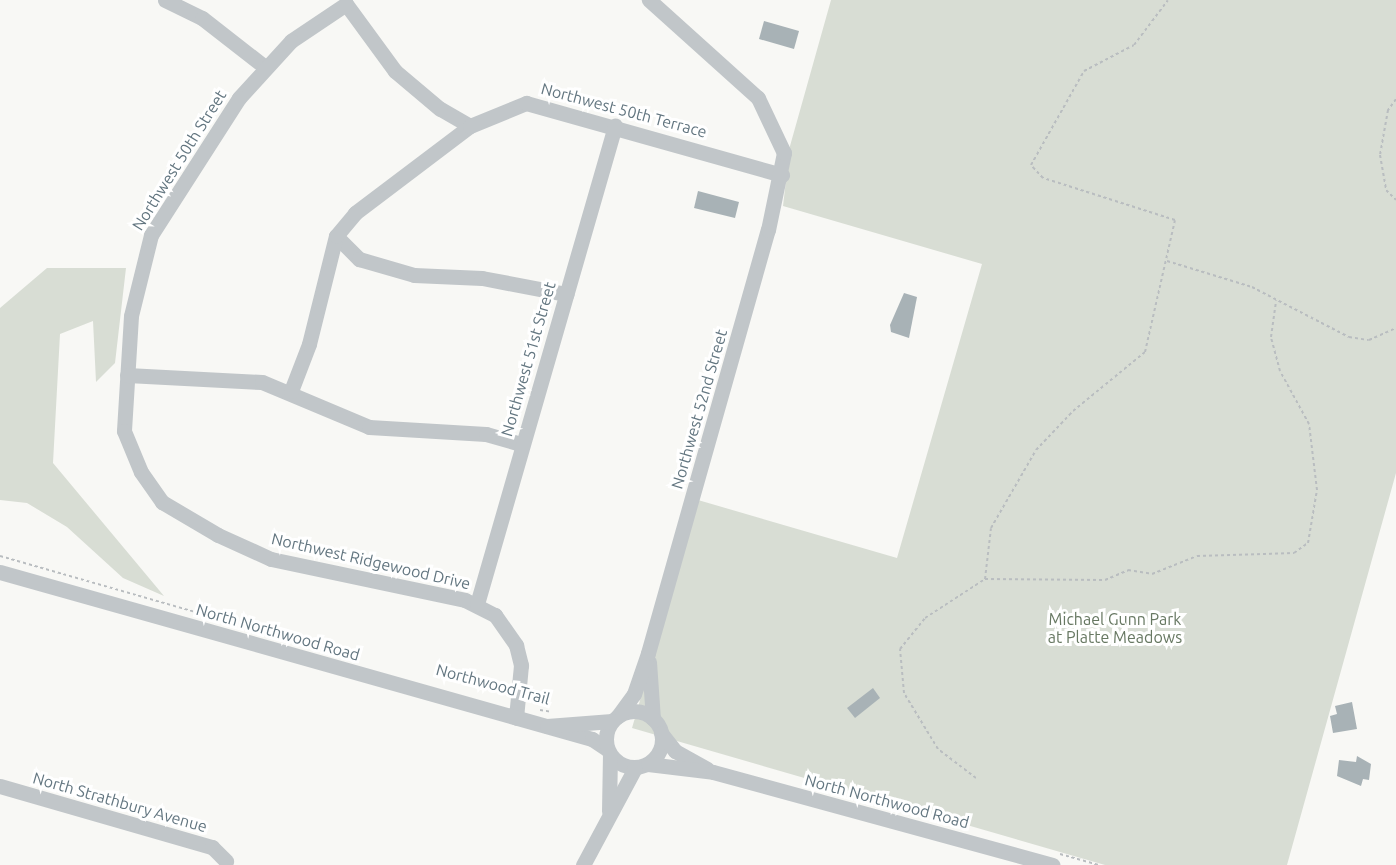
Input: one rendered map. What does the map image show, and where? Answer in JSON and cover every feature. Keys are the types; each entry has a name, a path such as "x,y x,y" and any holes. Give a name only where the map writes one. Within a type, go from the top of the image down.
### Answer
{"street":[{"path":"165,0 202,18 265,67"},
{"name":"Northwest 52nd Street","path":"615,718 634,694 648,653 782,176 780,137 758,98 649,0"},
{"name":"Northwest 50th Street","path":"131,452 124,431 134,295 151,236 239,98 291,41 346,4 395,71 440,109 470,126"},
{"name":"Northwest 50th Terrace","path":"291,391 309,344 336,236 355,213 470,126 525,103 615,125 782,176"},
{"name":"Northwest 51st Street","path":"477,604 521,444 615,125"},
{"path":"336,236 358,260 414,275 482,278 566,294"},
{"path":"127,375 252,381 291,391 369,427 486,434 521,444"},
{"name":"Northwest Ridgewood Drive","path":"131,452 162,502 271,559 477,604 495,615 516,645 518,711"},
{"name":"North Northwood Road","path":"0,572 518,711 547,726 592,739 608,752"},
{"name":"Northwest 52nd Street","path":"648,653 653,719"},
{"path":"583,865 609,811 642,766 660,750 661,733 653,719 640,712 615,718 608,752 609,811"},
{"name":"North Northwood Road","path":"547,726 615,718"},
{"name":"North Northwood Road","path":"661,733 675,750 713,772"},
{"path":"608,752 642,766"},
{"name":"North Northwood Road","path":"642,766 713,772 1052,859"},
{"name":"North Strathbury Avenue","path":"0,786 212,847 226,861"}],"path":[{"path":"985,579 991,528 1036,450 1073,411 1145,352 1175,220 1043,178 1031,165 1084,71 1134,45 1168,0"},
{"path":"1396,99 1388,110 1380,155 1386,190 1396,200"},
{"path":"1167,261 1276,300 1349,337 1369,340 1396,328"},
{"path":"976,778 932,741 904,693 899,667 900,649 925,618 985,579 1021,581 1074,576 1105,580 1128,570 1152,574 1197,556 1270,556 1294,553 1308,543 1317,490 1309,424 1281,370 1271,337 1276,300"},
{"path":"0,556 210,616"},
{"path":"231,622 326,649"},
{"name":"Northwood Trail","path":"518,711 558,713"},
{"path":"1052,859 1099,865"}],"green space":[{"name":"Michael Gunn Park at Platte Meadows","path":"831,0 1396,0 1396,473 1287,865 1105,865 632,728 698,500 897,558 982,264 783,206 790,146"},
{"path":"47,268 126,268 115,363 96,382 93,321 60,334 53,463 164,596 123,578 67,527 27,503 0,500 0,308"}],"building":[{"path":"764,21 799,31 794,49 759,39"},
{"path":"698,191 739,202 735,218 694,208"},
{"path":"904,293 917,297 909,338 891,332 890,325"},
{"path":"873,688 880,698 855,718 847,708"},
{"path":"1352,702 1357,729 1333,733 1330,716 1337,714 1335,706"},
{"path":"1357,756 1371,764 1369,780 1363,779 1361,786 1337,776 1339,760 1356,762"}]}
